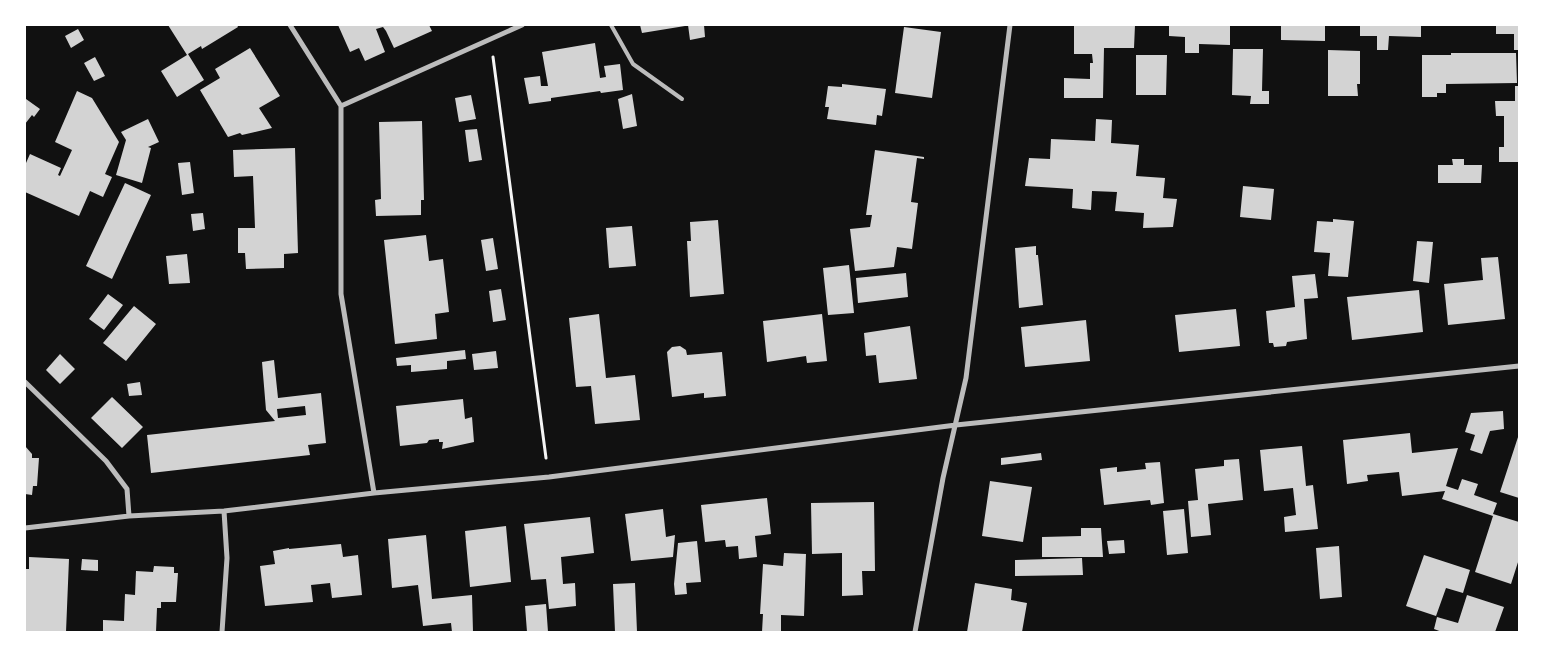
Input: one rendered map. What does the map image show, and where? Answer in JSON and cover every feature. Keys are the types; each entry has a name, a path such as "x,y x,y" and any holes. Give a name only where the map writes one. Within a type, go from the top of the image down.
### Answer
{"street":[{"path":"290,25 341,106 341,294 374,492"},
{"path":"341,106 522,25"},
{"path":"915,632 942,478 966,378 1010,25"},
{"path":"25,528 130,516 224,511 374,492 549,477 956,425 1519,366"},
{"path":"25,382 106,461 127,489 130,516"},
{"path":"222,632 227,558 224,511"}],"lane":[{"path":"611,25 633,64 682,100"}],"path":[{"path":"490,40 549,477"}],"building":[{"path":"168,25 237,25 238,27 202,49 201,46 188,54 204,80 177,97 161,71 187,55"},
{"path":"338,25 429,25 432,31 394,48 383,27 376,29 385,52 365,61 359,48 350,52"},
{"path":"640,25 684,25 685,26 642,33"},
{"path":"688,25 704,25 705,37 690,40"},
{"path":"1074,25 1135,25 1134,48 1104,48 1103,98 1064,98 1064,78 1090,79 1090,63 1093,63 1092,54 1074,54"},
{"path":"1169,25 1230,25 1230,45 1199,44 1199,53 1185,53 1185,37 1169,36"},
{"path":"1281,25 1325,25 1325,41 1281,40"},
{"path":"1360,25 1421,25 1421,37 1389,36 1388,50 1377,50 1377,36 1360,36"},
{"path":"1496,25 1519,25 1519,50 1514,50 1514,34 1496,34"},
{"path":"904,27 941,32 932,98 895,93"},
{"path":"78,29 84,40 71,48 65,36"},
{"path":"595,43 600,78 606,77 604,66 620,64 623,90 601,93 600,91 551,98 551,101 529,104 524,78 540,76 541,86 548,86 542,52"},
{"path":"250,48 280,96 259,108 272,128 242,135 240,133 228,137 200,90 220,78 215,69"},
{"path":"1233,49 1263,49 1262,91 1269,91 1269,104 1250,104 1251,96 1232,95"},
{"path":"1328,50 1360,51 1360,84 1357,84 1358,96 1328,96"},
{"path":"1451,53 1516,53 1517,83 1446,84 1446,93 1437,93 1437,97 1422,97 1422,55 1451,55"},
{"path":"1136,55 1167,55 1166,95 1136,95"},
{"path":"95,57 105,76 94,81 84,63"},
{"path":"842,84 886,89 882,116 877,115 876,125 827,119 829,107 825,107 828,86 842,87"},
{"path":"1515,86 1519,86 1519,162 1499,162 1499,147 1504,147 1504,116 1496,116 1495,101 1515,101"},
{"path":"77,91 92,98 119,142 105,174 112,177 103,197 90,191 79,216 25,192 25,162 30,154 61,168 58,175 60,176 72,150 55,142"},
{"path":"632,94 637,126 623,129 618,99"},
{"path":"471,95 476,119 459,122 455,98"},
{"path":"26,99 40,109 25,124 25,101"},
{"path":"148,119 159,142 148,147 151,148 142,183 116,175 126,140 121,132"},
{"path":"1096,119 1112,120 1111,143 1139,145 1136,176 1165,178 1163,198 1177,199 1173,227 1143,228 1144,213 1115,211 1117,192 1092,191 1091,210 1072,208 1073,189 1025,186 1029,158 1050,159 1051,139 1095,141"},
{"path":"422,121 424,200 421,200 421,215 376,216 375,200 381,199 379,122"},
{"path":"477,129 482,160 469,162 465,130"},
{"path":"295,148 298,253 284,254 284,268 246,269 245,253 238,253 238,228 255,228 253,176 234,177 233,150"},
{"path":"875,150 924,157 924,159 917,158 911,202 918,203 912,249 897,247 894,267 855,271 850,229 870,227 872,215 866,215"},
{"path":"1452,159 1464,159 1464,165 1482,165 1481,183 1438,183 1438,165 1453,165"},
{"path":"190,162 194,193 182,195 178,163"},
{"path":"125,183 151,195 112,279 86,266"},
{"path":"1243,186 1274,189 1271,220 1240,217"},
{"path":"203,213 205,229 193,231 191,214"},
{"path":"1333,219 1354,221 1348,277 1328,276 1330,253 1314,252 1317,221 1333,222"},
{"path":"718,220 724,294 690,297 687,241 691,241 690,222"},
{"path":"632,226 636,266 609,268 606,228"},
{"path":"426,235 429,261 443,259 449,312 435,314 437,339 395,344 384,240"},
{"path":"493,238 498,269 486,271 481,240"},
{"path":"1417,241 1433,242 1429,283 1413,281"},
{"path":"1036,246 1043,305 1019,308 1015,248"},
{"path":"187,254 190,283 169,284 166,256"},
{"path":"1498,257 1505,319 1448,325 1444,284 1483,280 1481,258"},
{"path":"849,265 854,313 828,315 823,268"},
{"path":"906,273 908,297 858,303 856,278"},
{"path":"1315,274 1318,298 1304,299 1307,339 1287,342 1286,346 1274,347 1273,343 1269,343 1266,311 1295,307 1292,276"},
{"path":"501,289 506,320 493,322 489,291"},
{"path":"1419,290 1423,332 1352,340 1347,297"},
{"path":"108,294 123,305 104,330 89,319"},
{"path":"134,306 156,324 126,361 103,343"},
{"path":"1236,309 1240,346 1179,352 1175,315"},
{"path":"599,314 606,378 635,375 640,420 595,424 591,386 576,387 569,318"},
{"path":"822,314 827,361 807,363 806,356 767,362 763,321"},
{"path":"1086,320 1090,361 1025,367 1021,327"},
{"path":"910,326 917,379 879,383 876,355 866,356 864,333"},
{"path":"680,346 686,350 687,355 722,352 726,396 704,398 704,393 672,397 667,352 672,347"},
{"path":"465,350 466,359 447,361 447,369 411,372 411,365 397,366 396,358"},
{"path":"496,351 498,368 474,370 472,354"},
{"path":"60,354 75,369 60,384 46,370"},
{"path":"274,360 278,398 321,393 326,443 308,445 310,455 151,473 147,435 275,421 266,410 262,362","holes":["305,406 306,415 278,418 277,409"]},
{"path":"140,382 142,395 129,396 127,384"},
{"path":"112,397 143,427 122,448 91,418"},
{"path":"463,399 465,419 472,417 474,442 442,449 443,442 439,442 439,439 429,440 427,443 400,446 396,406"},
{"path":"1503,411 1504,429 1490,431 1482,454 1470,450 1475,435 1465,432 1471,413"},
{"path":"1410,433 1412,453 1458,448 1446,486 1458,490 1462,479 1478,484 1474,495 1497,503 1493,514 1519,522 1519,559 1511,584 1475,572 1493,516 1442,499 1445,491 1402,496 1399,472 1367,475 1368,481 1347,484 1343,440"},
{"path":"1519,434 1519,498 1500,492"},
{"path":"25,446 32,454 32,458 39,458 37,486 33,486 32,495 25,494"},
{"path":"1302,446 1306,486 1313,485 1318,529 1285,532 1284,517 1296,515 1293,488 1264,491 1260,450"},
{"path":"1041,453 1042,460 1001,465 1001,458"},
{"path":"1239,459 1243,500 1208,504 1211,535 1191,537 1188,501 1198,500 1195,469 1224,466 1224,460"},
{"path":"1160,462 1164,503 1151,505 1150,500 1104,505 1100,469 1117,467 1117,472 1146,469 1145,463"},
{"path":"990,481 1032,487 1023,542 982,536"},
{"path":"767,498 771,534 755,536 757,557 739,559 738,546 726,547 725,540 705,542 701,505"},
{"path":"874,502 875,571 862,571 863,595 842,596 842,553 812,554 811,503"},
{"path":"663,509 666,537 675,535 673,557 631,561 625,514"},
{"path":"1184,509 1188,553 1167,555 1163,511"},
{"path":"590,517 594,553 561,557 563,584 575,583 576,606 549,609 546,579 531,580 524,524"},
{"path":"506,526 511,582 470,587 465,531"},
{"path":"1081,528 1101,528 1103,557 1042,557 1042,537 1081,536"},
{"path":"426,535 432,599 472,595 473,632 452,632 451,623 423,626 418,585 392,588 388,539"},
{"path":"1124,540 1125,553 1109,554 1107,541"},
{"path":"697,541 701,582 686,583 687,594 675,595 674,584 678,543"},
{"path":"341,544 343,557 358,555 362,595 332,598 330,583 311,585 313,602 265,606 260,566 275,564 273,551"},
{"path":"1339,546 1342,597 1320,599 1316,548"},
{"path":"784,553 806,554 804,616 781,615 781,632 762,632 763,614 760,614 763,564 783,566"},
{"path":"1424,555 1470,570 1463,593 1446,588 1436,616 1406,606"},
{"path":"29,557 69,559 66,632 25,632 25,569 29,569"},
{"path":"1082,558 1083,575 1015,576 1015,560"},
{"path":"82,559 98,560 98,571 81,570"},
{"path":"154,566 174,567 174,573 178,573 176,602 161,602 161,608 157,608 156,632 103,632 103,620 124,621 125,594 135,595 136,571 153,572"},
{"path":"635,583 637,632 615,632 613,584"},
{"path":"975,583 1012,589 1011,600 1027,603 1022,632 967,632"},
{"path":"1467,595 1504,607 1495,632 1442,632 1434,629 1437,617 1458,623"},
{"path":"546,604 548,632 527,632 525,606"}]}
